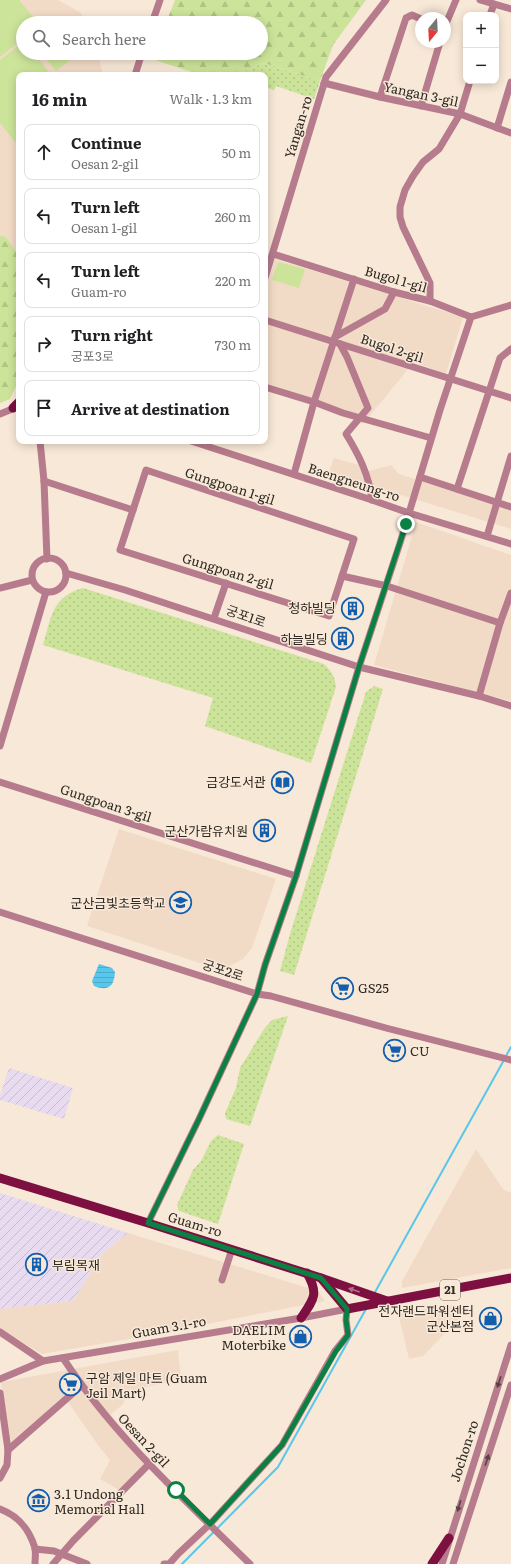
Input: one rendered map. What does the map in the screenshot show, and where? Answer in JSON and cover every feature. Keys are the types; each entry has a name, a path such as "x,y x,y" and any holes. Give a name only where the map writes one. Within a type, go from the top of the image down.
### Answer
{"main road":[{"name":"Guam-ro","path":"0,1178 232,1249 388,1301"},
{"path":"301,1318 314,1298 314,1284 307,1273"},
{"path":"321,1278 349,1309"},
{"name":"21","path":"349,1309 511,1278"},
{"path":"432,1564 449,1538"}],"street":[{"path":"154,16 160,0"},
{"name":"Yangan-ro","path":"268,269 326,77 386,0"},
{"path":"451,12 456,0"},
{"path":"480,0 511,10"},
{"path":"491,12 494,4"},
{"path":"380,98 406,18 412,15 415,16"},
{"path":"421,106 438,48"},
{"path":"136,72 140,60"},
{"path":"497,128 511,82"},
{"name":"Yangan 3-gil","path":"324,83 380,98 460,114 511,133"},
{"path":"430,301 430,284 403,227 400,217 400,207 405,190 413,176 423,162 439,149 460,114 469,84"},
{"name":"Bugol 1-gil","path":"273,254 394,292 430,301 471,316"},
{"path":"294,474 314,402 336,341 354,279"},
{"path":"336,341 385,309 394,292"},
{"path":"148,1223 257,994 265,965 296,876 359,667 387,586 431,438 471,316 511,305"},
{"name":"Bugol 2-gil","path":"268,321 336,341 511,398"},
{"path":"336,341 347,357 368,408 346,434 359,455 370,488 372,500"},
{"path":"457,489 500,358 511,349"},
{"path":"268,388 360,418 431,438"},
{"path":"0,414 16,407"},
{"path":"40,444 44,481 47,559"},
{"name":"Baengneung-ro","path":"214,444 294,474 409,513 511,544"},
{"path":"487,536 511,456"},
{"name":"Gungpoan 1-gil","path":"133,510 146,470 354,539 342,576"},
{"path":"420,478 511,507"},
{"path":"44,481 133,510"},
{"name":"Gungpoan 2-gil","path":"133,510 120,550 329,616 342,576"},
{"path":"47,559 52,559 61,564 66,573 66,578 61,588 52,592 46,592 38,588 32,580 35,566 47,559"},
{"name":"궁포1로","path":"66,573 214,618 359,667 479,696 511,706"},
{"path":"342,576 387,586 500,623"},
{"path":"0,588 32,580"},
{"path":"214,618 226,583"},
{"path":"0,746 46,592"},
{"path":"479,696 500,623 511,593"},
{"name":"Gungpoan 3-gil","path":"0,782 296,876"},
{"name":"궁포2로","path":"0,912 257,994 276,997 511,1060"},
{"path":"222,1280 232,1249"},
{"path":"164,1564 170,1564 178,1554 211,1525 282,1445 336,1351 348,1335 346,1320 349,1309"},
{"name":"Guam 3.1-ro","path":"0,1379 43,1361 349,1309"},
{"path":"0,1332 43,1361"},
{"name":"Jochon-ro","path":"442,1564 511,1345"},
{"name":"Oesan 2-gil","path":"63,1358 81,1386 120,1434 250,1564"},
{"name":"Jochon-ro","path":"453,1564 511,1385"},
{"path":"8,1450 81,1386"},
{"path":"0,1393 8,1450 7,1465 0,1478"},
{"path":"53,1564 73,1541 149,1464"},
{"path":"0,1509 16,1517 25,1525 35,1550 35,1564"},
{"path":"35,1550 63,1554 87,1564"}],"shaded area":[{"path":"0,0 58,0 81,13 82,16 16,16 16,60 100,60 102,72 16,72 16,252 6,237 0,235"},
{"path":"275,259 463,317 446,374 414,362 363,424 343,413 268,384 268,281"},
{"path":"334,458 359,465 369,471 391,465 399,474 511,510 511,529 328,474"},
{"path":"416,522 511,555 511,701 374,665"},
{"name":"군산금빛초등학교","path":"119,829 276,879 252,948 243,959 230,966 209,966 87,926"},
{"path":"9,1068 73,1088 64,1119 0,1100 0,1095"},
{"path":"476,1149 503,1189 511,1193 511,1268 402,1288 402,1281"},
{"path":"0,1193 128,1233 103,1253 73,1301 0,1309"},
{"path":"128,1233 318,1291 325,1301 129,1339 42,1354 0,1329 0,1309 73,1301 103,1253"},
{"path":"472,1305 423,1356 409,1359 398,1313 446,1306"},
{"path":"178,1350 181,1379 141,1388 125,1399 123,1404 110,1415 128,1438 149,1459 119,1490 100,1479 110,1460 68,1402 10,1443 1,1382"}],"green space":[{"path":"0,0 19,0 32,16 16,16 16,44 0,57"},
{"path":"175,0 366,0 333,45 320,81 264,63 242,72 192,72 155,60 268,60 268,16 169,16"},
{"path":"16,47 16,60 39,60 49,72 16,72 16,143 0,123 0,60"},
{"path":"47,60 70,60 56,71"},
{"path":"264,63 320,81 314,99 276,86 274,90 268,88 268,72 242,72"},
{"path":"0,235 6,237 16,252 16,386 10,399 0,403"},
{"path":"278,262 305,269 299,288 272,280"},
{"path":"83,588 324,664 332,674 336,687 311,763 205,726 213,698 43,645 54,609 65,596"},
{"path":"374,686 383,689 294,975 280,971 290,934 366,692"},
{"path":"288,1016 250,1126 226,1119 225,1113 236,1088 240,1068 264,1029 272,1020"},
{"path":"218,1135 244,1144 218,1224 179,1211 177,1205 193,1170 201,1161 211,1141"}],"water":[{"path":"99,964 112,968 115,972 113,982 109,987 103,988 94,986 92,981"}],"waterway":[{"path":"506,1056 511,1047"},
{"path":"374,1294 504,1060"},
{"path":"182,1564 278,1467 366,1309"}],"place":[{"name":"청하빌딩","path":"352,608"},
{"name":"하늘빌딩","path":"343,639"},
{"name":"금강도서관","path":"282,782"},
{"name":"군산가람유치원","path":"264,831"},
{"name":"군산금빛초등학교","path":"181,903"},
{"name":"GS25","path":"342,988"},
{"name":"CU","path":"394,1051"},
{"name":"부림목재","path":"36,1265"},
{"name":"전자랜드파워센터 군산본점","path":"490,1318"},
{"name":"DAELIM Moterbike","path":"301,1337"},
{"name":"구암 제일 마트 (Guam Jeil Mart)","path":"70,1385"},
{"name":"3.1 Undong Memorial Hall","path":"39,1501"}],"route":[{"path":"176,1490 210,1524 282,1445 336,1351 348,1335 346,1320 347,1309 321,1278 297,1269 148,1223 199,1119 257,994 265,965 296,876 359,667 387,586 406,524"}]}
